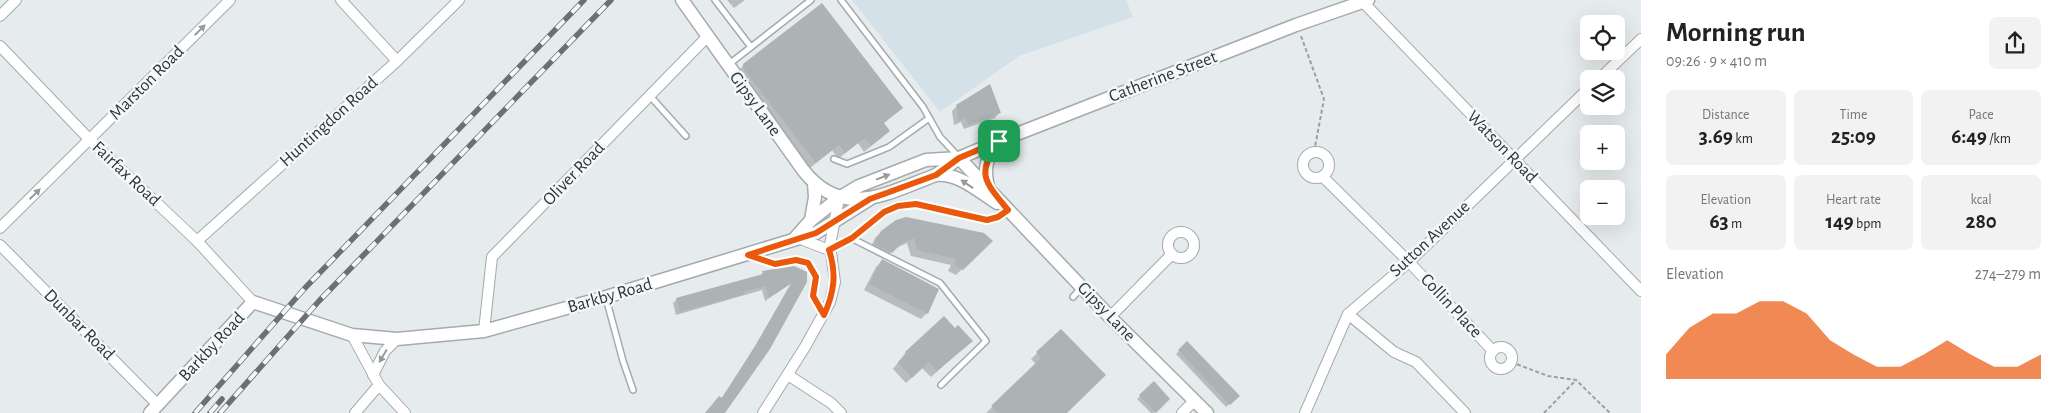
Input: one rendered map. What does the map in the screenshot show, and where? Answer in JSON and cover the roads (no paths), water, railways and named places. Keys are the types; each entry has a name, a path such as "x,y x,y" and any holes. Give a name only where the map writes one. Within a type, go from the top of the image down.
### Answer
{"street":[{"path":"0,16 16,0"},
{"name":"Marston Road","path":"0,228 230,0"},
{"path":"341,0 397,61"},
{"name":"Huntingdon Road","path":"197,241 397,61 459,0"},
{"name":"Gipsy Lane","path":"682,0 727,65 814,182 839,198 851,200 870,199 936,175 956,176 1008,210"},
{"name":"Catherine Street","path":"959,158 1296,25 1365,1"},
{"name":"Watson Road","path":"1365,1 1641,292"},
{"name":"Oliver Road","path":"484,331 492,258 707,37"},
{"path":"1608,70 1641,39"},
{"name":"Fairfax Road","path":"0,46 90,140 197,241 253,302"},
{"name":"Sutton Avenue","path":"1305,413 1348,314 1409,262 1580,97"},
{"path":"988,187 984,171 988,158 999,141"},
{"path":"1314,152 1323,154 1328,161 1329,170 1323,177 1311,178 1303,168 1306,156 1314,152"},
{"path":"936,175 959,158"},
{"path":"763,413 824,315 835,282 833,262 829,250 839,198 859,186 926,160 959,158"},
{"name":"Gipsy Lane","path":"959,158 988,187 1078,292 1110,317 1207,413"},
{"name":"Collin Place","path":"1323,177 1409,262 1493,351"},
{"name":"Barkby Road","path":"810,220 815,197 814,182"},
{"name":"Barkby Road","path":"154,409 253,302 352,335 397,339 443,337 484,331 748,255 796,237 810,220 839,198"},
{"path":"796,237 816,233 870,199"},
{"path":"796,237 829,250"},
{"name":"Dunbar Road","path":"0,245 154,409"},
{"path":"1110,317 1172,254"},
{"path":"1348,314 1394,352 1416,362 1465,413"},
{"path":"352,335 379,385 406,413"},
{"path":"373,375 385,351 397,339"},
{"name":"Collin Place","path":"1499,347 1506,348 1511,354 1511,362 1505,369 1494,367 1490,357 1493,351 1499,347"},
{"path":"788,375 830,403 841,413"},
{"path":"355,413 379,385"},
{"path":"1182,413 1194,400"}],"lane":[{"path":"715,0 751,47"},
{"path":"727,65 811,0"},
{"path":"841,0 923,107 928,119 959,158"},
{"path":"650,96 686,136"},
{"path":"834,159 847,164 889,147 928,119"},
{"path":"829,250 852,238 884,212 898,206 916,204 987,220 998,217 1008,210"},
{"path":"852,238 940,284 986,341 941,385"},
{"path":"748,255 775,264 796,260 808,263 816,277 813,296 824,315"},
{"path":"606,297 622,361 633,390"}],"railway":[{"path":"195,413 305,288 584,0"},
{"path":"220,413 319,301 611,0"},
{"path":"210,413 222,399"}]}
